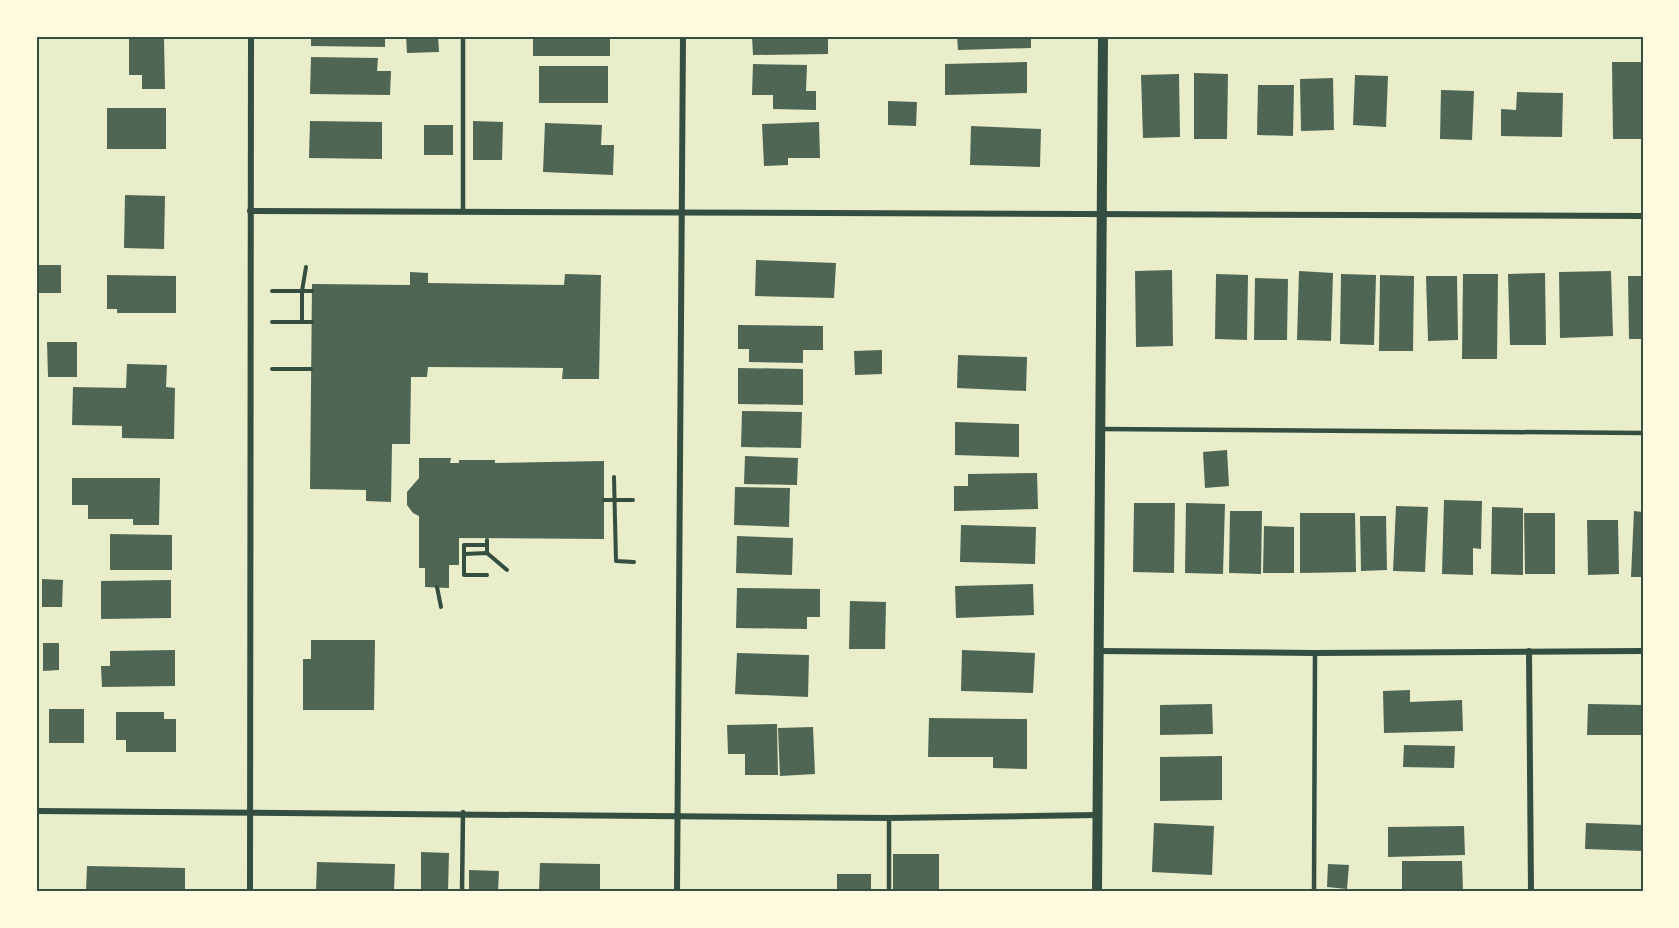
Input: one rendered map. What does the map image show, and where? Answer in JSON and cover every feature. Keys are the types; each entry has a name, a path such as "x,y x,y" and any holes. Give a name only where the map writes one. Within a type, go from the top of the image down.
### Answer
{"street":[{"path":"250,892 251,36"},
{"path":"677,892 683,36"},
{"path":"1097,892 1103,36"},
{"path":"250,211 1643,216"},
{"path":"1098,651 1315,653 1643,651"},
{"path":"1529,651 1531,892"},
{"path":"36,810 463,812 889,818 1096,815"}],"lane":[{"path":"463,36 463,212"},
{"path":"1102,429 1643,433"},
{"path":"1314,892 1315,653"},
{"path":"462,892 463,812"},
{"path":"889,818 889,892"}],"path":[{"path":"302,322 302,291 306,267"},
{"path":"272,291 312,291"},
{"path":"272,322 312,322"},
{"path":"272,369 311,369"},
{"path":"614,477 616,561 634,562"},
{"path":"604,500 633,500"},
{"path":"487,553 487,542 464,545 464,575 487,575"},
{"path":"464,554 487,553 507,570"},
{"path":"437,587 441,607"}],"building":[{"path":"311,36 385,36 385,47 311,46"},
{"path":"406,36 438,36 439,52 407,53"},
{"path":"533,36 610,36 610,56 533,56"},
{"path":"752,36 828,36 828,54 753,55"},
{"path":"957,36 1031,36 1031,48 958,50"},
{"path":"164,37 165,89 142,89 142,75 129,75 129,38"},
{"path":"311,57 378,58 377,71 391,71 390,95 310,94"},
{"path":"1027,62 1027,93 945,95 945,64"},
{"path":"1612,62 1643,62 1643,139 1613,139"},
{"path":"753,64 807,65 806,91 816,91 816,110 773,109 773,95 752,95"},
{"path":"539,66 608,66 608,103 539,103"},
{"path":"1194,73 1228,74 1227,139 1194,139"},
{"path":"1179,74 1180,137 1143,138 1141,75"},
{"path":"1355,75 1388,76 1386,127 1353,125"},
{"path":"1333,78 1334,130 1301,131 1300,79"},
{"path":"1258,85 1294,85 1293,136 1257,135"},
{"path":"1441,90 1474,91 1472,140 1440,139"},
{"path":"1517,92 1563,93 1562,137 1501,136 1501,109 1516,110"},
{"path":"888,101 917,102 916,126 888,125"},
{"path":"107,108 166,108 166,149 107,149"},
{"path":"310,121 382,122 382,159 309,158"},
{"path":"473,121 503,122 502,160 473,160"},
{"path":"819,122 820,158 788,158 788,165 764,166 762,124"},
{"path":"545,123 602,125 601,145 614,145 613,175 543,172"},
{"path":"424,125 453,125 453,155 424,155"},
{"path":"971,126 1041,129 1040,167 970,165"},
{"path":"125,195 165,196 164,249 124,248"},
{"path":"756,260 836,263 834,298 755,296"},
{"path":"36,265 61,265 61,293 36,293"},
{"path":"1172,270 1173,346 1136,347 1135,271"},
{"path":"1299,271 1333,273 1331,341 1297,340"},
{"path":"1611,271 1613,336 1560,338 1559,272"},
{"path":"410,272 428,273 428,283 564,285 565,274 601,275 599,379 562,379 563,368 428,367 427,377 411,377 410,444 392,444 391,502 366,501 366,490 310,489 312,284 410,285"},
{"path":"1545,273 1546,345 1510,345 1508,274"},
{"path":"1216,274 1248,275 1247,340 1215,339"},
{"path":"1341,274 1376,275 1374,345 1340,344"},
{"path":"1463,274 1498,274 1497,359 1462,359"},
{"path":"107,275 176,276 176,313 117,313 117,309 107,309"},
{"path":"1380,275 1414,276 1413,351 1379,351"},
{"path":"1426,276 1457,276 1458,340 1428,341"},
{"path":"1628,276 1643,276 1643,339 1629,339"},
{"path":"1255,278 1288,279 1287,340 1254,340"},
{"path":"738,325 823,326 823,350 803,350 803,363 749,362 749,349 738,349"},
{"path":"47,342 77,342 77,377 48,377"},
{"path":"882,350 882,374 855,375 854,351"},
{"path":"958,355 1027,357 1026,391 957,388"},
{"path":"127,364 167,365 166,387 175,388 174,439 122,438 122,426 72,425 73,387 126,388"},
{"path":"738,368 803,369 803,405 738,404"},
{"path":"742,411 802,412 801,448 741,447"},
{"path":"955,422 1019,424 1019,457 955,455"},
{"path":"1227,450 1229,486 1205,488 1203,452"},
{"path":"745,456 798,458 797,485 744,484"},
{"path":"419,458 451,458 450,463 459,463 459,460 495,460 495,463 604,461 604,539 459,538 459,565 449,565 449,588 425,587 425,568 419,568 419,516 413,513 407,505 407,492 419,478"},
{"path":"1037,473 1038,509 954,511 954,486 968,486 968,474"},
{"path":"72,478 160,478 159,525 133,525 133,519 88,519 88,505 72,505"},
{"path":"735,487 790,488 789,527 734,525"},
{"path":"1444,500 1482,501 1481,549 1473,548 1473,575 1442,574"},
{"path":"1134,503 1175,503 1174,573 1133,572"},
{"path":"1186,503 1225,504 1223,574 1185,573"},
{"path":"1396,506 1428,507 1425,572 1393,571"},
{"path":"1492,507 1523,508 1523,575 1491,574"},
{"path":"1230,511 1262,511 1261,574 1229,573"},
{"path":"1634,511 1643,512 1643,577 1631,577"},
{"path":"1300,513 1355,513 1356,572 1300,573"},
{"path":"1524,513 1555,513 1555,574 1525,574"},
{"path":"1360,516 1386,516 1387,570 1361,571"},
{"path":"1587,520 1618,520 1619,574 1588,575"},
{"path":"961,525 1036,527 1035,564 960,562"},
{"path":"1264,526 1294,527 1294,573 1263,573"},
{"path":"110,534 172,535 172,570 110,570"},
{"path":"737,536 793,538 792,575 736,573"},
{"path":"42,579 63,580 62,607 42,607"},
{"path":"171,580 171,618 101,619 101,581"},
{"path":"1033,584 1034,615 956,618 955,586"},
{"path":"737,588 820,589 820,617 807,617 807,629 736,628"},
{"path":"850,601 886,602 885,649 849,649"},
{"path":"311,640 375,640 374,710 303,710 303,659 311,659"},
{"path":"43,643 59,643 59,670 43,671"},
{"path":"175,650 175,686 102,687 101,666 110,666 110,651"},
{"path":"962,650 1035,653 1033,693 961,691"},
{"path":"737,653 809,655 808,697 735,694"},
{"path":"1410,690 1410,702 1462,700 1463,731 1384,733 1383,691"},
{"path":"1212,704 1213,734 1160,735 1160,705"},
{"path":"1588,704 1643,705 1643,735 1587,735"},
{"path":"49,709 84,709 84,743 49,743"},
{"path":"116,712 164,712 164,719 176,719 176,752 126,752 126,740 116,740"},
{"path":"929,718 1027,719 1027,769 993,768 993,757 928,757"},
{"path":"777,724 778,775 745,775 745,754 728,754 727,725"},
{"path":"813,727 815,774 780,776 778,728"},
{"path":"1404,745 1455,746 1454,768 1403,767"},
{"path":"1222,756 1222,800 1160,801 1160,757"},
{"path":"1154,823 1214,826 1212,875 1152,872"},
{"path":"1586,823 1643,825 1643,851 1585,849"},
{"path":"1464,826 1465,855 1388,857 1388,827"},
{"path":"421,852 449,853 448,892 421,892"},
{"path":"893,854 939,854 939,889 893,889"},
{"path":"1402,861 1462,861 1463,891 1402,892"},
{"path":"317,862 395,864 394,892 316,892"},
{"path":"540,863 600,864 600,892 539,892"},
{"path":"1328,864 1349,865 1347,889 1327,887"},
{"path":"87,866 185,868 185,892 86,892"},
{"path":"469,870 499,871 498,892 469,892"},
{"path":"837,874 871,874 871,892 837,892"},
{"path":"1148,889 1207,890 1207,892 1148,892"}]}
